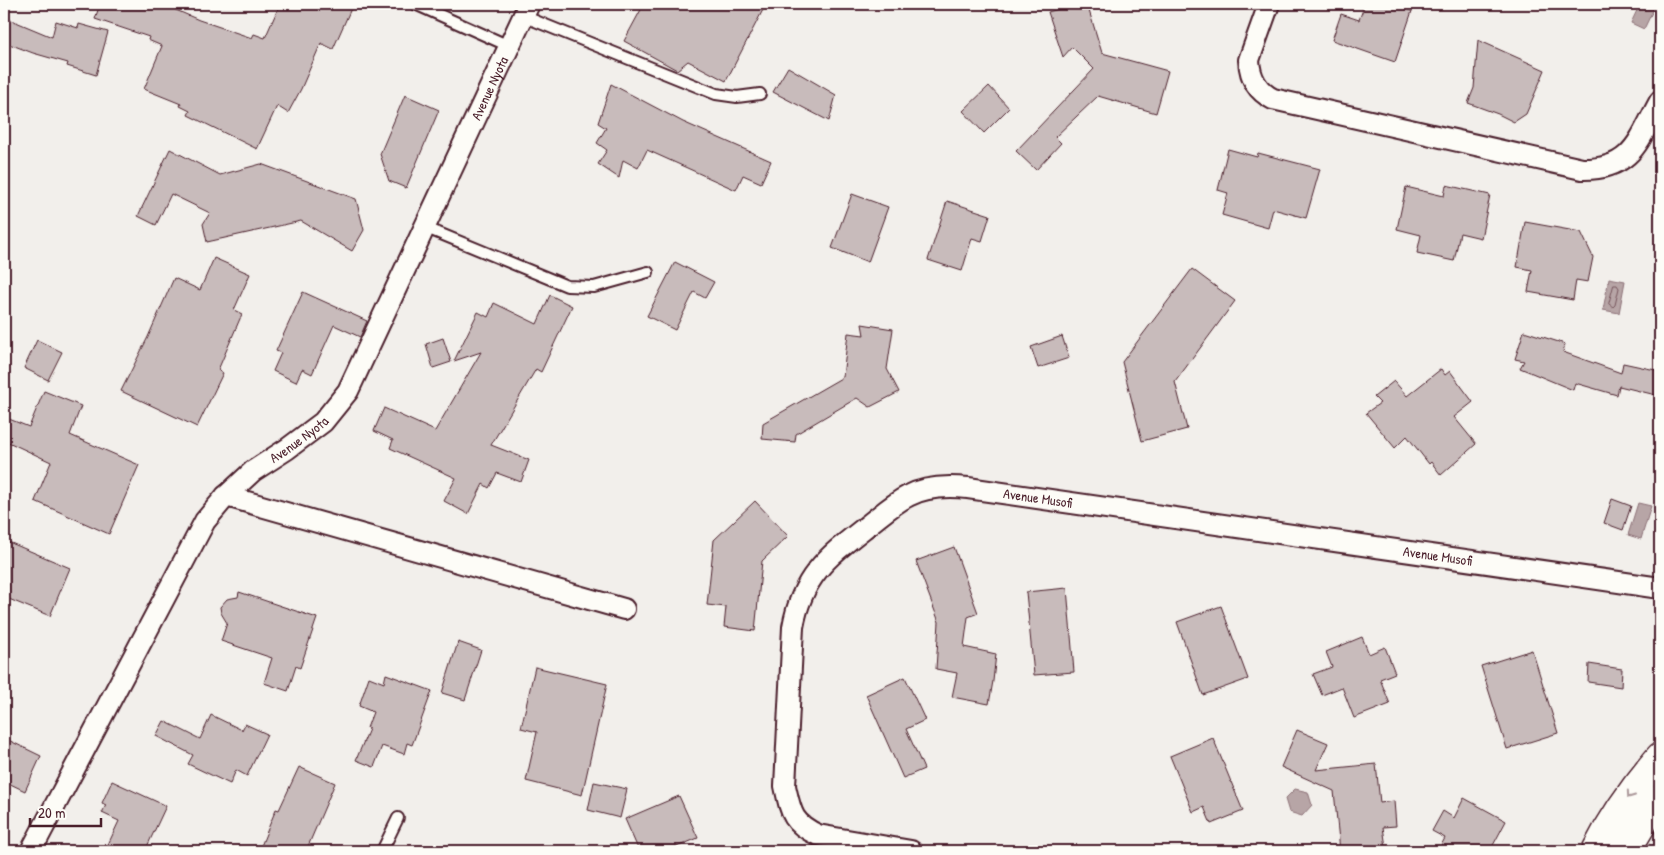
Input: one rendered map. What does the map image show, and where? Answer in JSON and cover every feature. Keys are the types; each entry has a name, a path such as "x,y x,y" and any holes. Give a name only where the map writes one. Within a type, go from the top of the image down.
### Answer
{"main road":[{"path":"1596,851 1607,829 1624,803 1643,776 1660,757"},
{"path":"1626,851 1647,816 1660,799"}],"street":[{"path":"1270,4 1249,60 1249,69 1258,88 1273,99 1582,169 1595,170 1607,168 1627,157 1660,101"},
{"name":"Avenue Nyota","path":"31,851 205,521 226,496 253,471 287,450 323,422 348,391 526,10"},
{"name":"Avenue Musofi","path":"911,851 818,835 806,830 798,824 790,809 786,786 793,627 796,609 807,584 831,555 908,495 932,488 968,488 1660,588"},
{"path":"226,496 624,609"}],"lane":[{"path":"415,4 509,46"},
{"path":"526,10 716,94 737,97 760,94"},
{"path":"424,227 567,286 594,287 648,272"},
{"path":"382,851 398,818"}],"water":[{"path":"1640,4 1656,4 1644,29 1631,23"},
{"path":"1609,278 1625,281 1619,313 1603,310"},
{"path":"1638,503 1651,506 1641,539 1628,535"},
{"path":"1295,789 1308,792 1312,805 1302,816 1289,812 1285,799"}],"building":[{"path":"100,4 162,4 199,20 252,38 254,34 265,38 280,4 353,4 333,49 321,43 301,89 288,113 277,106 257,149 188,115 190,111 180,106 181,104 144,89 162,46 148,40 149,37 95,19"},
{"path":"644,4 766,4 726,81 688,61 677,70 624,41"},
{"path":"1076,4 1087,4 1102,53 1168,71 1156,113 1098,96 1055,137 1061,143 1036,170 1016,151 1094,69 1072,47 1063,57 1048,12"},
{"path":"1365,4 1391,4 1412,11 1395,62 1332,40 1341,14 1359,20"},
{"path":"4,17 52,37 56,21 78,28 79,24 108,32 96,75 67,66 68,63 4,42"},
{"path":"1478,40 1545,70 1526,114 1514,122 1468,103 1474,88"},
{"path":"788,67 836,95 829,121 773,92"},
{"path":"611,84 683,122 771,161 761,183 743,175 736,190 647,150 638,168 623,160 619,178 598,164 607,150 597,143 606,128 598,123"},
{"path":"989,86 1009,108 984,133 963,111"},
{"path":"405,95 439,110 406,188 389,181 380,154"},
{"path":"170,149 220,175 261,164 356,199 364,230 352,251 301,221 207,242 203,224 210,213 171,194 156,225 138,216"},
{"path":"1228,149 1257,157 1258,153 1320,169 1306,218 1273,209 1268,228 1222,215 1228,193 1218,190"},
{"path":"1446,185 1490,195 1481,238 1460,233 1454,261 1417,253 1421,235 1397,229 1406,187 1444,196"},
{"path":"852,194 888,207 868,262 832,248"},
{"path":"947,201 990,215 982,241 972,238 962,271 928,260"},
{"path":"1525,222 1581,232 1593,257 1588,282 1576,280 1573,300 1528,292 1532,270 1517,267"},
{"path":"214,258 250,274 234,310 242,314 218,370 223,373 197,427 121,391 148,337 174,278 200,290"},
{"path":"675,262 714,282 705,298 694,292 675,330 647,316"},
{"path":"1192,269 1235,301 1175,382 1187,429 1142,441 1122,362"},
{"path":"303,292 367,321 360,337 334,325 312,374 302,369 296,382 273,371 281,353 276,351"},
{"path":"550,295 572,306 541,372 536,369 491,445 529,460 521,482 497,473 489,488 483,484 468,514 444,501 456,478 390,448 393,440 374,431 384,408 435,431 481,352 454,361 478,312 488,317 494,303 537,324"},
{"path":"862,324 893,329 887,369 899,392 870,407 857,398 796,434 795,442 762,439 763,423 843,377 848,333 864,335"},
{"path":"1524,331 1565,344 1563,352 1621,373 1623,363 1660,371 1660,396 1619,386 1617,395 1575,383 1573,390 1520,368 1524,361 1515,359"},
{"path":"1062,336 1069,358 1038,368 1031,347"},
{"path":"443,338 451,362 433,368 426,344"},
{"path":"37,340 62,352 48,380 24,368"},
{"path":"1441,369 1445,375 1450,371 1473,402 1454,417 1476,444 1441,475 1431,462 1429,464 1407,436 1395,448 1366,413 1380,403 1374,397 1394,381 1407,396"},
{"path":"44,391 81,406 70,435 139,465 109,534 35,501 51,462 4,440 4,417 29,427"},
{"path":"1612,499 1631,506 1623,530 1604,523"},
{"path":"755,501 788,536 762,561 755,631 724,627 726,607 707,605 714,540"},
{"path":"4,540 70,568 50,616 4,597"},
{"path":"954,547 978,613 968,617 964,647 996,654 989,704 952,697 957,673 936,669 939,622 916,561"},
{"path":"1067,588 1074,672 1034,675 1026,592"},
{"path":"239,592 317,618 300,668 296,666 288,691 264,683 272,658 221,641 227,623 220,607 227,599 238,597"},
{"path":"1221,606 1248,679 1203,695 1177,622"},
{"path":"1362,637 1369,654 1385,647 1395,673 1380,679 1390,704 1354,718 1342,687 1322,695 1313,674 1332,667 1326,652"},
{"path":"458,642 481,650 465,700 442,693"},
{"path":"1532,650 1558,733 1507,749 1481,666"},
{"path":"1589,664 1622,669 1621,687 1588,682"},
{"path":"535,667 607,684 582,795 526,781 537,732 521,728"},
{"path":"386,674 432,691 412,745 407,743 404,754 382,746 374,767 356,760 369,729 367,728 373,712 359,706 369,677 384,683"},
{"path":"905,677 925,720 906,729 924,769 903,778 866,695"},
{"path":"211,715 242,730 245,724 267,734 247,776 236,770 230,784 188,764 193,755 156,736 164,721 200,739"},
{"path":"1297,730 1328,743 1316,770 1376,764 1380,803 1394,801 1396,826 1383,827 1386,847 1340,851 1334,791 1281,767"},
{"path":"4,738 41,756 25,791 4,781"},
{"path":"1213,738 1243,811 1211,824 1204,807 1193,812 1170,756"},
{"path":"299,767 335,783 306,851 259,851 276,809 279,810"},
{"path":"112,781 166,806 145,851 105,851 119,821 102,813 106,805 102,803"},
{"path":"594,782 627,789 620,818 588,810"},
{"path":"679,796 698,838 667,851 639,851 625,819"},
{"path":"1464,798 1506,821 1490,851 1438,851 1445,838 1432,831 1443,811 1454,818"}]}
